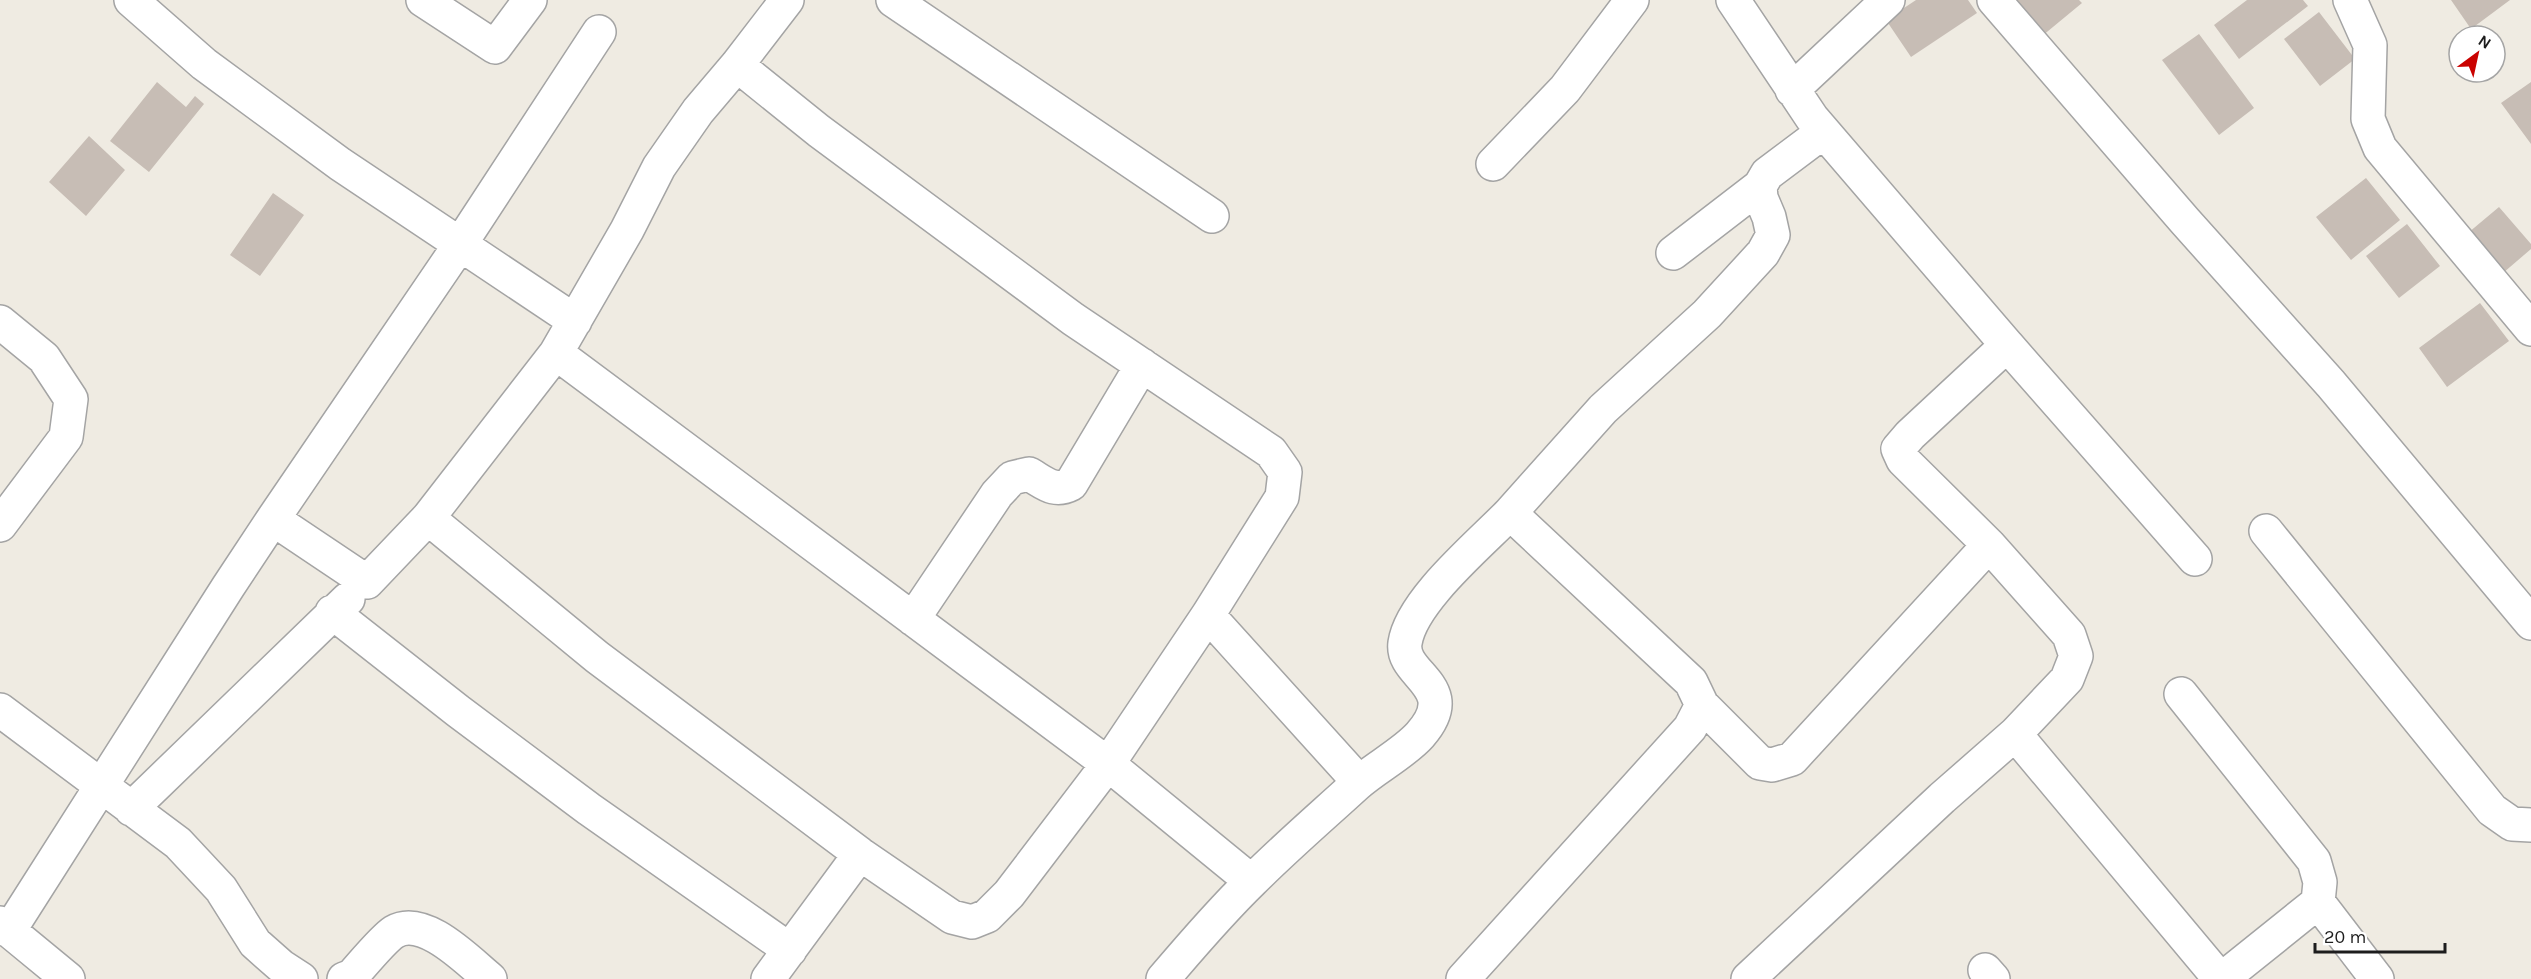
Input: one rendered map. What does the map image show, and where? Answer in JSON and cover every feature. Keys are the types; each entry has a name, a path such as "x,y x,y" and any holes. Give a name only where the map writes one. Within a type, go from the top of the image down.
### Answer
{"street":[{"path":"131,0 204,64 340,164 575,321"},
{"path":"423,0 495,47 530,0"},
{"path":"130,809 332,612 367,582 428,518 556,353 627,230 659,167 698,111 787,0"},
{"path":"893,0 1212,216"},
{"path":"1493,164 1565,89 1632,0"},
{"path":"1733,0 1792,90 1824,132 2195,559"},
{"path":"1792,90 1888,0"},
{"path":"1994,0 2185,221 2331,384 2531,623"},
{"path":"2350,0 2370,45 2368,119 2380,148 2531,329"},
{"path":"68,979 5,927 102,787 228,587 461,243 599,32"},
{"path":"428,518 597,657 860,854 952,917 972,922 987,916 1010,894 1108,764 1208,615 1282,497 1285,472 1271,452 1073,319 829,138 737,65"},
{"path":"1673,253 1760,186 1767,174 1824,132"},
{"path":"1163,979 1251,881 1359,782 1420,735 1435,710 1433,690 1411,664 1405,645 1413,621 1432,593 1510,513 1603,409 1707,314 1764,253 1773,235 1761,198 1760,186"},
{"path":"0,322 44,358 71,399 66,437 0,525"},
{"path":"1748,979 1942,798 2015,734 2067,680 2076,656 2069,636 1989,545 1903,460 1898,449 1910,435 2007,345"},
{"path":"556,353 1108,764 1251,881"},
{"path":"913,619 997,494 1012,478 1029,474 1050,487 1062,489 1071,484 1142,366"},
{"path":"1510,513 1691,682 1701,705 1760,763 1772,765 1792,759 1989,545"},
{"path":"273,519 367,582"},
{"path":"2266,531 2492,810 2512,824 2531,825"},
{"path":"332,612 580,802 790,950"},
{"path":"1208,615 1359,782"},
{"path":"2181,694 2314,861 2320,882 2318,902 2377,979"},
{"path":"1463,979 1690,728 1701,705"},
{"path":"0,710 178,843 221,889 255,943 281,966 301,979"},
{"path":"2015,734 2221,979 2318,902"},
{"path":"768,979 860,854"},
{"path":"344,979 352,976 395,931 418,927 441,940 490,979"}],"building":[{"path":"1916,0 1968,0 1977,13 1911,57 1886,20"},
{"path":"2004,0 2079,0 2082,3 2036,41"},
{"path":"2247,0 2303,0 2308,6 2239,59 2214,25"},
{"path":"2451,0 2510,0 2478,24 2468,24"},
{"path":"2319,12 2355,59 2320,86 2284,39"},
{"path":"2199,34 2254,108 2219,135 2162,60"},
{"path":"157,82 186,107 195,96 204,104 149,172 110,141"},
{"path":"2531,82 2531,144 2501,103"},
{"path":"89,136 125,170 86,216 49,182"},
{"path":"2366,178 2400,220 2351,260 2316,217"},
{"path":"273,193 304,215 260,276 230,255"},
{"path":"2499,207 2531,244 2531,249 2496,279 2462,238"},
{"path":"2407,224 2440,266 2399,298 2366,256"},
{"path":"2480,303 2509,341 2447,387 2419,348"}]}
